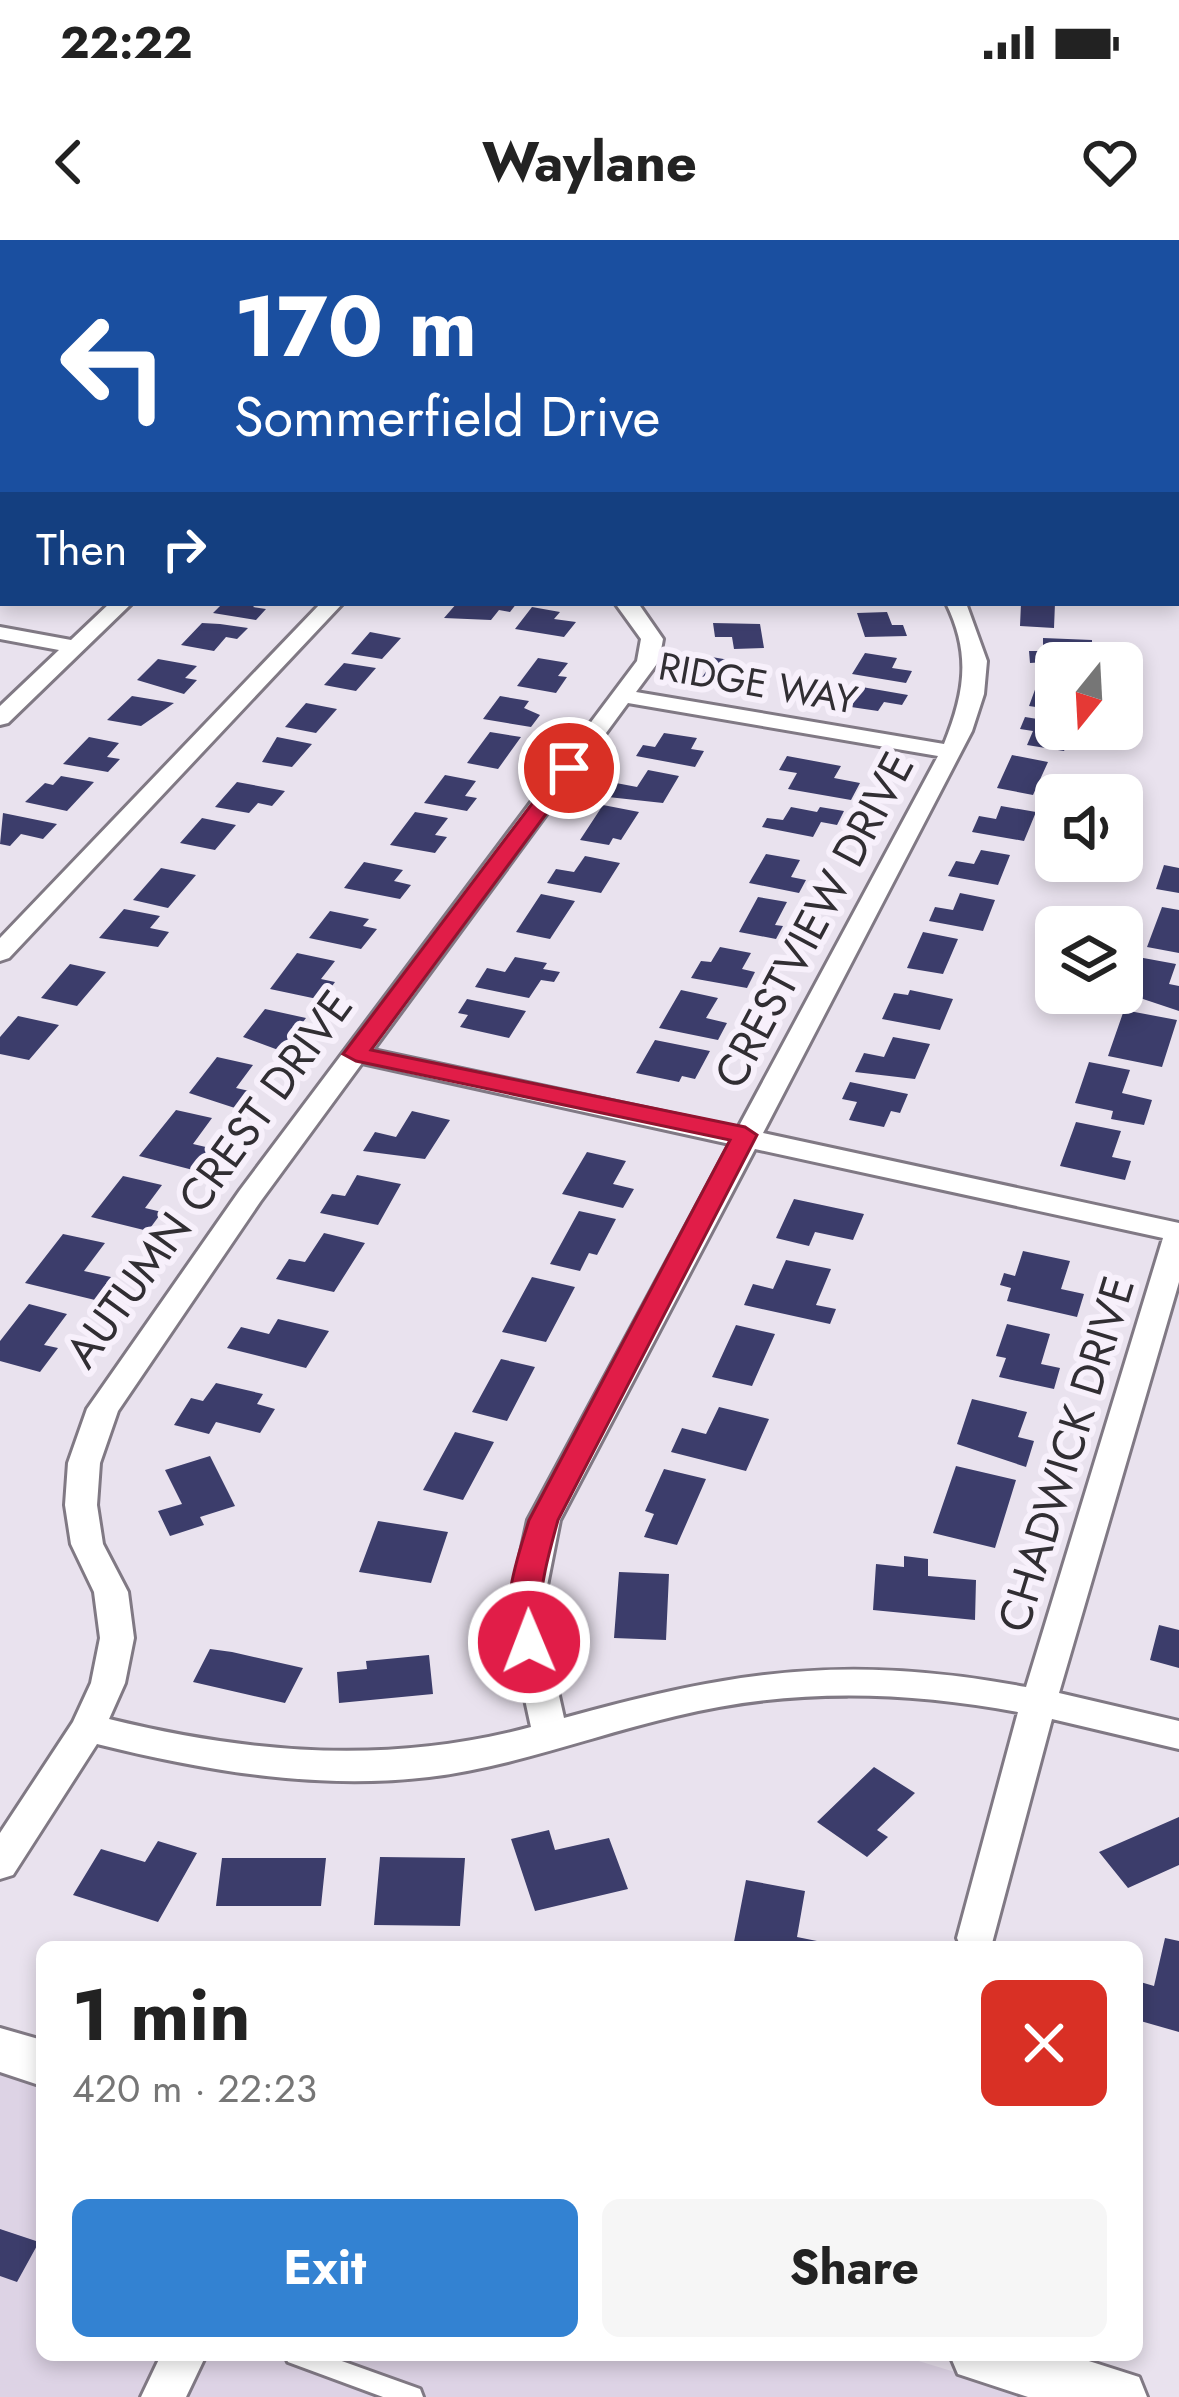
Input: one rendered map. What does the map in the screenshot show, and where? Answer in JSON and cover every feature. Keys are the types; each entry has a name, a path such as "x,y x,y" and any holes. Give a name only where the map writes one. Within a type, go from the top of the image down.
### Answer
{"street":[{"path":"0,718 119,606"},
{"path":"4,944 330,606"},
{"name":"AUTUMN CREST DRIVE","path":"0,1864 88,1728 108,1683 117,1638 111,1592 87,1544 81,1505 84,1462 103,1409 250,1196 648,661 652,639 629,606"},
{"name":"CRESTVIEW DRIVE","path":"550,1735 524,1616 529,1571 544,1520 952,752 978,689 974,634 958,606"},
{"path":"0,633 75,647"},
{"name":"RIDGE WAY","path":"623,696 952,752"},
{"path":"356,1054 1179,1233"},
{"name":"CHADWICK DRIVE","path":"976,1937 1039,1701 1179,1233"},
{"path":"88,1728 196,1755 322,1768 480,1754 728,1693 845,1678 904,1680 1039,1701 1179,1735"},
{"path":"0,2050 36,2061"},
{"path":"164,2397 181,2361"},
{"path":"998,2361 1119,2397"}],"lane":[{"path":"313,2361 412,2397"}],"shaded area":[{"path":"0,2066 36,2078 36,2361 919,2361 1037,2397 0,2397"}],"building":[{"path":"220,606 266,609 256,620 213,613"},
{"path":"454,606 515,606 510,612 499,610 491,620 444,618"},
{"path":"1021,606 1055,606 1054,628 1020,626"},
{"path":"532,607 560,612 554,619 576,622 564,637 515,629"},
{"path":"887,612 892,625 903,625 907,636 865,637 857,613"},
{"path":"202,623 248,628 237,639 226,637 214,651 181,645"},
{"path":"713,623 760,624 764,648 734,649 732,637 715,637"},
{"path":"370,632 401,638 382,659 351,654"},
{"path":"1043,638 1092,640 1092,642 1043,642"},
{"path":"865,653 897,658 892,668 912,671 906,683 852,674"},
{"path":"700,655 741,662 727,683 701,679 709,667 694,664"},
{"path":"538,658 568,663 558,676 567,677 556,693 517,686"},
{"path":"158,659 197,666 185,678 197,680 184,694 137,680"},
{"path":"344,663 376,668 356,691 324,685"},
{"path":"862,687 908,695 902,705 884,702 878,711 851,707"},
{"path":"132,696 174,703 141,726 107,720"},
{"path":"500,696 529,701 524,708 540,715 531,727 483,719"},
{"path":"306,703 337,709 316,733 285,727"},
{"path":"1025,717 1035,719 1035,746 1027,745 1033,731 1020,729"},
{"path":"490,732 521,737 498,769 467,763"},
{"path":"664,733 697,738 691,749 704,751 695,767 636,756 643,745 655,747"},
{"path":"89,737 119,743 107,757 120,759 108,772 63,764"},
{"path":"277,737 312,744 292,767 262,762"},
{"path":"1012,755 1048,762 1043,774 1035,774 1033,795 997,788"},
{"path":"787,756 841,766 834,778 860,783 851,800 788,789 797,773 779,770"},
{"path":"648,770 679,776 663,803 608,797 616,783 637,787"},
{"path":"445,775 476,781 465,796 477,798 467,811 424,803"},
{"path":"61,776 94,782 67,811 25,802 45,783 53,785"},
{"path":"237,782 285,791 272,806 258,803 249,813 215,807"},
{"path":"603,805 639,812 621,840 613,838 609,845 580,840"},
{"path":"1001,806 1035,812 1024,841 972,832 979,816 996,819"},
{"path":"791,807 844,811 837,825 821,822 813,837 762,827 767,818 783,820"},
{"path":"415,812 448,818 435,835 447,837 435,853 390,845"},
{"path":"3,813 57,824 43,839 21,834 10,846 0,844"},
{"path":"202,818 236,825 215,850 180,843"},
{"path":"981,850 1010,855 998,885 948,876 956,861 974,864"},
{"path":"766,854 800,860 791,877 806,880 799,893 749,883"},
{"path":"585,856 620,863 601,893 547,883 556,869 574,872"},
{"path":"364,862 403,870 394,881 411,885 400,899 344,888"},
{"path":"1164,865 1179,868 1179,893 1156,889"},
{"path":"161,868 196,875 168,908 133,900"},
{"path":"960,893 995,900 983,931 929,921 935,907 953,910"},
{"path":"541,894 575,901 550,939 516,932"},
{"path":"758,897 787,902 775,925 783,926 776,939 739,932"},
{"path":"1162,907 1179,910 1179,953 1147,947"},
{"path":"124,909 160,916 150,928 169,932 158,947 99,938"},
{"path":"330,911 369,919 363,926 377,929 361,949 309,938"},
{"path":"923,932 958,939 943,974 907,968"},
{"path":"720,947 751,953 742,969 755,972 747,988 691,978 701,961 711,962"},
{"path":"297,953 335,961 321,979 335,982 322,1000 270,989"},
{"path":"515,957 547,963 543,969 560,972 554,982 541,980 529,998 475,987 487,968 505,972"},
{"path":"1143,958 1176,964 1169,984 1179,986 1179,1011 1143,999"},
{"path":"70,964 106,972 77,1006 41,998"},
{"path":"681,990 718,998 706,1018 727,1023 718,1040 659,1028"},
{"path":"910,990 953,999 940,1030 882,1019 894,993 908,995"},
{"path":"467,999 526,1011 509,1038 460,1027 468,1015 458,1013"},
{"path":"265,1009 306,1018 281,1051 243,1037"},
{"path":"1123,1014 1177,1020 1162,1067 1108,1056"},
{"path":"18,1016 59,1025 29,1060 0,1054 0,1037"},
{"path":"893,1037 930,1044 915,1079 855,1072 864,1053 884,1057"},
{"path":"655,1040 710,1051 695,1079 682,1076 679,1082 636,1073"},
{"path":"217,1057 253,1065 236,1088 254,1092 241,1110 189,1093"},
{"path":"1089,1062 1130,1070 1122,1093 1152,1100 1144,1125 1111,1119 1113,1111 1075,1103"},
{"path":"850,1082 908,1094 900,1113 891,1111 884,1127 849,1120 857,1102 842,1099"},
{"path":"176,1110 212,1118 193,1144 210,1148 193,1170 139,1156"},
{"path":"412,1111 450,1120 425,1159 363,1151 375,1132 396,1137"},
{"path":"1076,1122 1121,1131 1112,1157 1131,1161 1125,1180 1060,1166"},
{"path":"587,1152 626,1161 613,1184 634,1189 623,1208 562,1194"},
{"path":"357,1175 401,1184 378,1225 320,1213 332,1194 345,1196"},
{"path":"123,1176 162,1185 145,1208 162,1212 148,1231 91,1217"},
{"path":"794,1199 864,1214 853,1240 815,1232 809,1246 776,1238"},
{"path":"579,1211 616,1219 597,1255 589,1253 580,1271 550,1264"},
{"path":"324,1233 365,1243 334,1292 276,1279 289,1259 305,1262"},
{"path":"63,1234 105,1243 84,1271 111,1277 95,1300 25,1283"},
{"path":"1023,1251 1070,1261 1061,1289 1084,1294 1077,1317 1007,1301 1011,1288 1000,1285 1004,1273 1015,1276"},
{"path":"786,1260 831,1269 816,1305 836,1309 830,1324 744,1305 753,1284 773,1289"},
{"path":"532,1277 575,1287 546,1342 502,1332"},
{"path":"29,1304 67,1314 44,1345 58,1348 40,1372 0,1361 0,1341"},
{"path":"278,1319 329,1331 306,1368 227,1348 241,1327 269,1334"},
{"path":"1007,1324 1050,1334 1041,1364 1060,1368 1054,1389 999,1377 1006,1358 996,1356"},
{"path":"736,1325 775,1334 752,1386 712,1377"},
{"path":"501,1359 535,1367 507,1421 472,1412"},
{"path":"216,1383 263,1394 257,1404 275,1409 260,1433 216,1422 209,1434 174,1425 191,1398 203,1401"},
{"path":"972,1399 1027,1412 1018,1437 1034,1441 1026,1467 957,1444"},
{"path":"719,1407 769,1419 746,1471 671,1452 682,1428 706,1434"},
{"path":"455,1432 494,1442 463,1500 423,1490"},
{"path":"210,1456 235,1506 200,1517 204,1525 170,1536 158,1511 182,1504 165,1470"},
{"path":"956,1466 1016,1480 995,1548 933,1533"},
{"path":"664,1469 706,1479 677,1545 644,1537 654,1514 645,1511"},
{"path":"378,1521 448,1532 431,1583 359,1572"},
{"path":"904,1556 928,1559 928,1576 976,1580 975,1620 873,1610 876,1564 904,1567"},
{"path":"619,1572 669,1574 666,1640 614,1638"},
{"path":"1159,1625 1179,1630 1179,1668 1150,1660"},
{"path":"210,1649 303,1668 285,1703 193,1682"},
{"path":"429,1655 433,1694 339,1703 337,1672 367,1669 366,1661"},
{"path":"874,1767 915,1793 877,1830 888,1837 867,1857 817,1822"},
{"path":"1179,1817 1179,1865 1128,1888 1099,1852"},
{"path":"549,1830 555,1850 609,1838 628,1889 535,1911 511,1839"},
{"path":"158,1841 197,1853 158,1922 73,1895 101,1849 145,1862"},
{"path":"380,1857 465,1858 460,1926 374,1925"},
{"path":"222,1858 326,1858 321,1906 216,1906"},
{"path":"746,1880 805,1891 797,1937 817,1941 734,1941"},
{"path":"1165,1938 1179,1941 1179,2032 1143,2022 1143,1983 1154,1986"},
{"path":"0,2229 36,2241 17,2282 0,2276"}],"route":[{"path":"529,1642 524,1616 529,1571 544,1520 745,1135 356,1054 569,768"}]}
